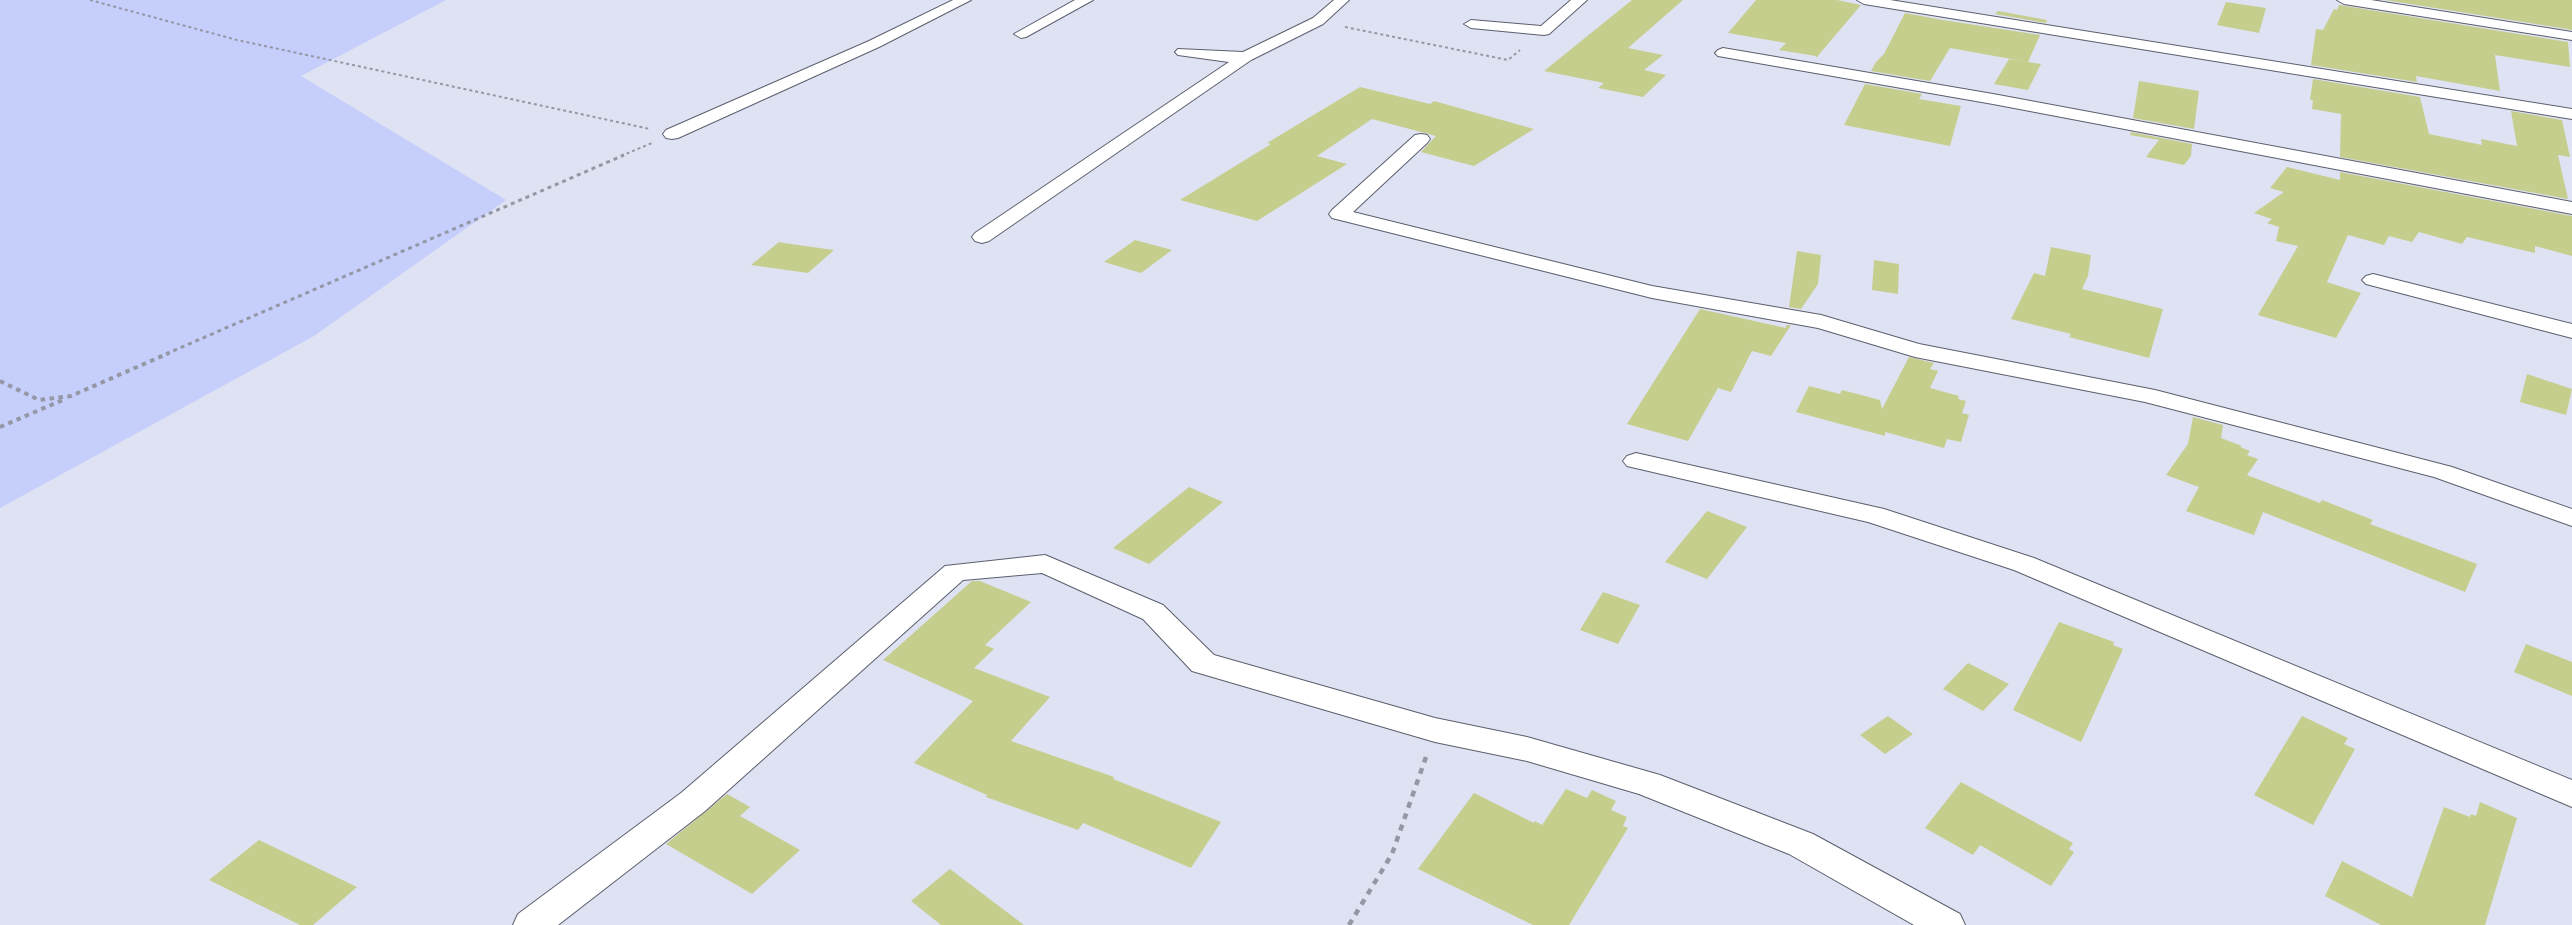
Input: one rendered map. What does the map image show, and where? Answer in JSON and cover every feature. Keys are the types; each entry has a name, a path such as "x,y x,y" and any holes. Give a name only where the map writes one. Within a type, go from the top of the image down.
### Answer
{"street":[{"path":"672,134 874,44 964,0"},
{"path":"1021,34 1086,0"},
{"path":"982,237 1246,57 1318,21 1342,0"},
{"path":"1471,24 1544,31 1580,0"},
{"path":"1864,0 2572,114"},
{"path":"2344,0 2572,36"},
{"path":"1183,52 1215,57 1246,57"},
{"path":"1723,53 1993,99 2572,208"},
{"path":"1421,139 1339,214 1652,292 1821,322 1915,350 2147,394 2443,472 2572,518"},
{"path":"2373,280 2572,331"},
{"path":"1636,461 1875,515 2024,564 2572,794"},
{"path":"531,925 693,802 955,572 1045,564 1153,612 1203,663 1435,730 1527,749 1648,784 1801,844 1947,925"}],"path":[{"path":"90,0 237,40 672,134"},
{"path":"1318,21 1508,60 1544,31"},
{"path":"0,427 438,234 672,134"},
{"path":"0,381 39,400 71,396"},
{"path":"1349,925 1392,854 1435,730"}],"shaded area":[{"path":"0,0 446,0 301,76 506,200 314,336 0,508"}],"building":[{"path":"1632,0 1683,0 1628,48 1663,55 1644,70 1666,75 1643,97 1598,88 1604,83 1544,71"},
{"path":"1756,0 1837,0 1861,5 1816,58 1816,56 1779,50 1786,43 1728,33"},
{"path":"2385,0 2572,0 2572,30 2567,29"},
{"path":"2226,2 2266,8 2259,33 2217,25"},
{"path":"2339,5 2568,42 2570,67 2495,55 2500,91 2416,76 2417,82 2311,65 2316,29 2323,30 2334,9 2337,10"},
{"path":"1998,11 2047,20 2046,23 1995,14"},
{"path":"1905,13 2040,35 2028,62 1950,48 1930,81 1871,71 1884,54"},
{"path":"2009,59 2041,64 2028,90 1994,84"},
{"path":"2313,79 2420,97 2429,134 2482,145 2481,139 2517,146 2511,111 2562,120 2570,157 2558,155 2568,199 2340,157 2341,114 2312,109 2313,100 2310,100"},
{"path":"2139,81 2199,91 2194,129 2133,118"},
{"path":"1865,84 1922,94 1919,99 1961,106 1950,146 1844,125"},
{"path":"1360,87 1430,104 1434,101 1534,129 1474,166 1421,152 1436,136 1372,119 1317,156 1347,164 1257,221 1180,200 1271,144 1267,143"},
{"path":"2131,132 2192,144 2191,156 2184,165 2146,157 2159,140 2130,135"},
{"path":"2287,167 2340,180 2340,172 2572,216 2572,256 2535,246 2535,253 2467,237 2462,244 2419,232 2412,242 2389,236 2384,245 2348,235 2327,282 2361,293 2336,338 2258,315 2298,246 2276,241 2279,227 2267,223 2272,219 2254,213 2284,192 2270,188"},
{"path":"1135,240 1172,250 1141,273 1104,262"},
{"path":"779,242 834,250 808,273 751,265"},
{"path":"2051,247 2091,255 2088,276 2082,289 2163,309 2149,358 2069,337 2071,334 2011,319 2034,273 2045,276"},
{"path":"1797,251 1821,255 1818,284 1801,309 1789,307"},
{"path":"1874,260 1899,264 1898,294 1872,290"},
{"path":"1700,309 1786,328 1786,325 1791,325 1771,356 1752,351 1731,392 1718,388 1688,441 1627,424"},
{"path":"1909,357 1934,363 1930,369 1938,371 1930,388 1959,396 1958,399 1966,401 1962,413 1969,415 1961,442 1947,439 1944,448 1885,432 1885,436 1796,412 1809,386 1840,394 1842,390 1880,400 1882,409"},
{"path":"2527,374 2572,389 2566,415 2520,402"},
{"path":"2193,417 2223,425 2221,438 2242,446 2240,447 2250,451 2247,455 2258,459 2247,475 2320,503 2322,500 2373,520 2370,524 2477,564 2465,592 2263,512 2254,535 2186,511 2199,487 2166,475 2188,444"},
{"path":"1189,487 1223,502 1149,564 1113,548"},
{"path":"1707,511 1747,527 1707,579 1665,562"},
{"path":"972,581 980,581 1031,602 985,645 994,649 974,668 1050,697 1011,741 1114,777 1113,779 1221,822 1191,868 1083,823 1078,830 986,797 987,795 914,763 973,701 883,660"},
{"path":"1603,592 1640,605 1618,644 1580,630"},
{"path":"2059,622 2114,642 2113,645 2123,649 2081,742 2013,710"},
{"path":"2526,644 2572,662 2572,696 2514,672"},
{"path":"1968,663 2009,684 1983,711 1943,689"},
{"path":"1888,716 1913,734 1885,754 1860,735"},
{"path":"2302,716 2348,738 2344,744 2355,749 2313,825 2254,795"},
{"path":"1961,782 2073,843 2069,849 2074,852 2051,886 1980,845 1973,855 1925,828"},
{"path":"1566,789 1587,798 1592,790 1616,801 1611,810 1627,817 1623,826 1628,828 1569,925 1533,925 1418,869 1474,793 1542,825"},
{"path":"727,794 750,807 740,816 800,850 752,894 666,844"},
{"path":"2480,802 2517,818 2485,925 2381,925 2325,896 2342,861 2412,897 2444,807 2470,817 2471,814 2476,816"},
{"path":"259,840 357,887 313,925 300,925 209,880"},
{"path":"950,869 1024,925 941,925 911,901"}]}
